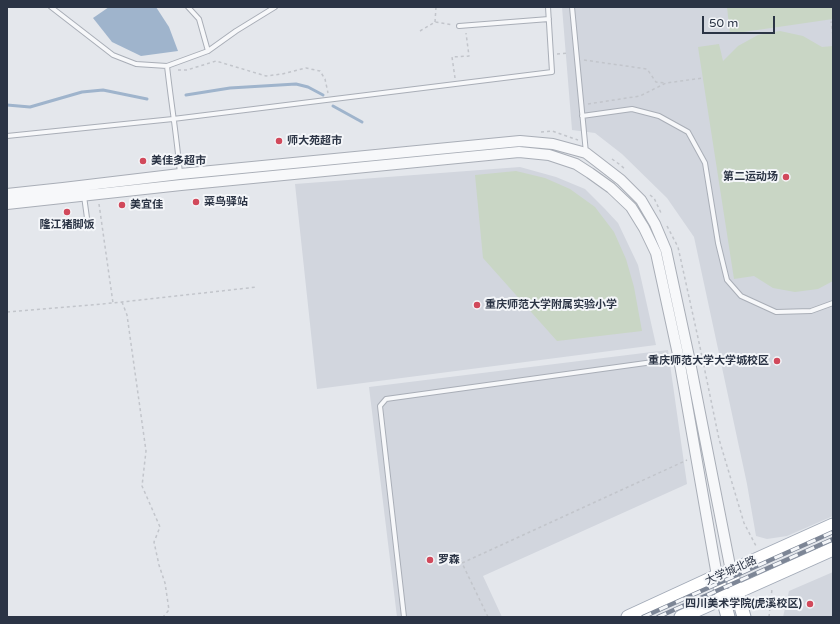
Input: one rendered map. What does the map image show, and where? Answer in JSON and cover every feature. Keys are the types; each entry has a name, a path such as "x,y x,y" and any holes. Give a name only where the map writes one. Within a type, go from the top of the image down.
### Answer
{"main road":[{"name":"大学城北路","path":"628,617 833,525"},
{"name":"大学城北路","path":"681,617 833,549"},
{"path":"731,571 744,617"},
{"path":"717,576 728,617"}],"street":[{"path":"7,194 180,174 520,141 552,144 586,153 621,180 640,200 655,224 666,250 684,358 696,456 717,576"},
{"path":"7,204 181,185 520,152 549,155 576,164 611,188 631,207 644,228 656,253 684,358 731,571"}],"lane":[{"path":"51,7 113,55 136,64 168,65 208,51 274,7"},
{"path":"188,7 200,19 208,51"},
{"path":"7,136 173,119 552,72 548,7"},
{"path":"572,7 586,153"},
{"path":"459,26 549,19"},
{"path":"168,65 181,185"},
{"path":"582,116 632,109 659,116 688,132 705,163 718,243 727,280 741,296 776,312 811,311 833,303"},
{"path":"84,196 87,218"},
{"path":"404,617 380,406 386,399 684,358"}],"path":[{"path":"435,22 436,7"},
{"path":"420,31 435,22 459,26"},
{"path":"833,22 831,22 833,36"},
{"path":"456,84 452,57 468,56 465,25"},
{"path":"551,55 576,52 584,60 647,69 656,82 666,83 703,78"},
{"path":"168,65 172,70 187,70 216,61 266,76 306,68 320,71 325,79 329,99"},
{"path":"581,106 640,96 666,83"},
{"path":"537,133 552,131 584,142"},
{"path":"608,157 620,164 624,169"},
{"path":"98,194 113,303"},
{"path":"649,194 654,198 664,219"},
{"path":"668,226 678,247 721,447 744,523 762,557"},
{"path":"7,312 113,303 257,287"},
{"path":"122,302 127,315 146,451 142,486 160,528 154,542 159,566 165,583 169,610 163,617"},
{"path":"488,617 462,563 696,456"},
{"path":"769,617 774,576"}],"shaded area":[{"name":"重庆师范大学大学城校区","path":"562,7 833,7 833,516 787,536 767,539 756,536 747,484 694,237 667,198 622,154 595,133 572,130"},
{"name":"重庆师范大学附属实验小学","path":"520,167 556,177 585,189 618,223 638,265 656,345 317,389 295,184"},
{"path":"668,350 687,484 483,576 502,617 397,617 369,387"},
{"name":"四川美术学院(虎溪校区)","path":"833,572 833,617 783,617 789,591"}],"green space":[{"path":"727,7 833,7 833,19 730,34"},
{"path":"780,31 803,36 822,47 833,46 833,281 818,289 795,292 773,288 754,276 734,279 698,47 719,44 723,61 738,46 758,35"},
{"path":"516,171 545,178 570,189 595,207 614,232 626,259 634,287 642,331 557,341 483,258 475,175"}],"water":[{"path":"109,7 156,7 169,27 178,51 141,56 112,42 93,18"}],"waterway":[{"path":"186,95 230,88 296,84 308,87 323,95"},
{"path":"7,105 30,107 82,92 103,90 147,99"},
{"path":"333,106 362,122"}],"railway":[{"path":"643,617 833,532"},
{"path":"658,617 833,539"}],"place":[{"name":"师大苑超市","path":"279,141"},
{"name":"美佳多超市","path":"143,161"},
{"name":"第二运动场","path":"786,177"},
{"name":"菜鸟驿站","path":"196,202"},
{"name":"美宜佳","path":"122,205"},
{"name":"隆江猪脚饭","path":"67,212"},
{"name":"重庆师范大学附属实验小学","path":"477,305"},
{"name":"重庆师范大学大学城校区","path":"777,361"},
{"name":"罗森","path":"430,560"},
{"name":"四川美术学院(虎溪校区)","path":"810,604"}]}
